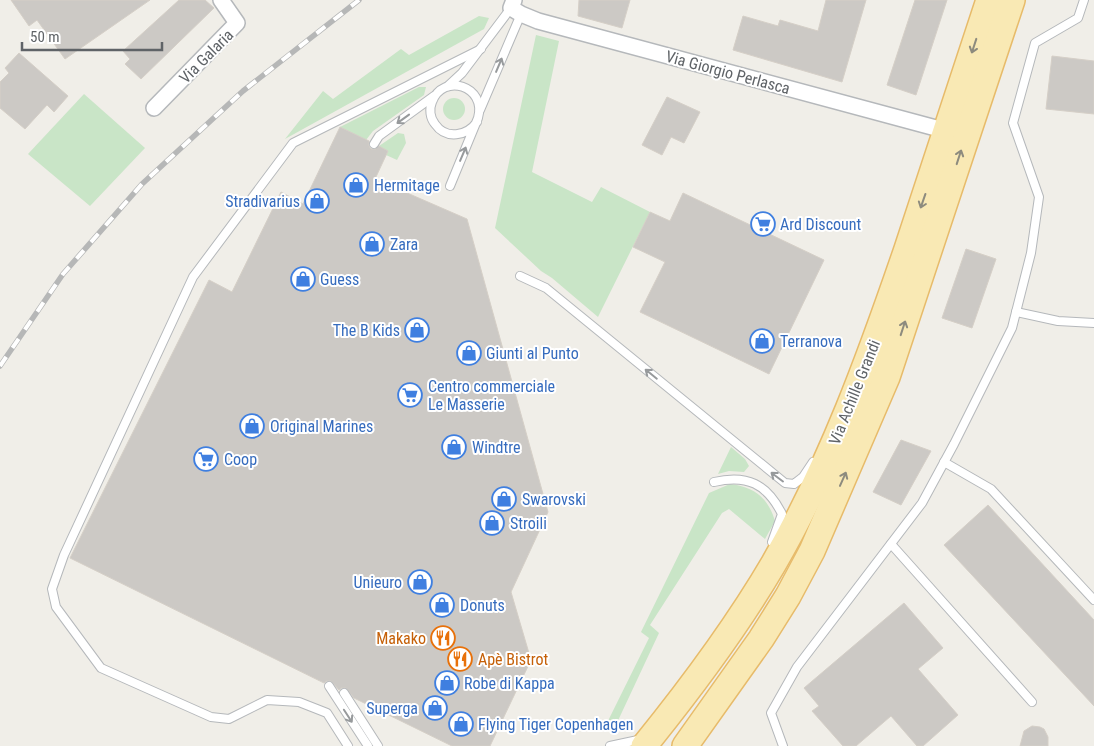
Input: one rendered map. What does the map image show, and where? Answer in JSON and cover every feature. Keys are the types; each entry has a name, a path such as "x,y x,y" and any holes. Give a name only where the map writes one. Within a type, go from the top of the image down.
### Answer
{"main road":[{"name":"Via Achille Grandi","path":"639,741 710,661 731,632 774,562 834,442 851,393 870,356 989,0"},
{"name":"Via Achille Grandi","path":"685,746 766,632 812,551 887,377 1012,0"},
{"name":"Via Achille Grandi","path":"671,746 738,654 827,514"}],"street":[{"name":"Via Galaria","path":"154,108 238,23 221,0"},
{"name":"Via Giorgio Perlasca","path":"515,7 547,23 946,131"}],"lane":[{"path":"783,746 771,713 797,666 922,503 1012,328 1031,253 1039,197 1013,122 1035,43 1078,18 1084,0"},
{"path":"374,144 379,136 462,73 515,7"},
{"path":"450,186 477,122 515,7"},
{"path":"348,746 327,713 299,702 267,700 229,719 211,717 101,668 56,607 52,589 64,555 193,277 293,143 481,49"},
{"path":"446,86 458,85 469,90 477,99 480,110"},
{"path":"434,96 430,106 431,117 436,126 444,132 455,135 465,132 470,130 477,122"},
{"path":"520,276 546,288 785,483 794,484 803,477 818,451"},
{"path":"1016,312 1058,321 1094,323"},
{"path":"944,462 991,488 1094,600"},
{"path":"714,482 728,478 749,480 758,484 776,502 782,514 770,548"},
{"path":"891,544 1032,702"},
{"path":"731,632 741,600"},
{"path":"689,675 710,661"},
{"path":"329,686 368,746"},
{"path":"344,693 378,746"},
{"path":"610,746 639,741"}],"green space":[{"path":"479,16 489,18 484,29 285,139 323,91 333,99 401,49 409,55"},
{"path":"536,35 559,41 532,172 592,202 601,187 650,212 598,317 541,271 495,228"},
{"path":"419,87 426,87 424,95 373,131 366,140 340,127"},
{"path":"84,94 145,148 90,206 28,154"},
{"path":"454,98 462,101 465,109 462,117 454,120 446,117 443,109 446,101"},
{"path":"398,133 404,134 406,143 397,160 386,155 388,151 379,146"},
{"path":"731,447 745,459 749,466 744,472 729,471 718,474"},
{"path":"730,484 747,488 759,495 769,506 775,521 765,539 729,509 722,513 650,625 659,633 615,727 603,731 649,638 641,632 709,493"}],"building":[{"path":"11,0 150,0 65,59 37,20 29,26"},
{"path":"179,0 205,0 214,8 141,79 125,64 130,59 123,51"},
{"path":"579,0 630,0 622,28 578,16"},
{"path":"826,0 866,0 842,82 733,50 743,16 778,26 780,20 818,31"},
{"path":"915,0 947,0 916,95 887,85"},
{"path":"19,53 68,96 54,112 47,105 25,129 0,108 0,82 9,73 5,68"},
{"path":"1052,56 1094,61 1094,114 1046,109"},
{"path":"667,97 700,112 684,143 671,137 662,155 642,145"},
{"path":"340,127 369,141 371,149 376,149 379,146 388,151 375,179 467,219 548,512 511,592 531,660 490,746 452,746 354,698 346,688 339,690 331,681 324,683 70,558 209,280 232,292 281,192 303,204"},
{"path":"683,193 824,260 769,374 640,312 665,262 633,247 650,212 670,221"},
{"path":"966,249 996,259 972,328 942,318"},
{"path":"901,440 931,451 901,505 873,492"},
{"path":"988,505 1094,620 1094,706 944,545"},
{"path":"904,603 943,648 918,669 958,715 923,746 917,746 891,716 856,746 843,746 812,711 819,706 804,688"},
{"path":"1032,726 1044,729 1048,737 1048,746 1020,746 1024,731"}],"railway":[{"path":"0,366 63,274 142,184 243,91 359,0"}],"place":[{"name":"Hermitage","path":"356,185"},
{"name":"Stradivarius","path":"317,201"},
{"name":"Ard Discount","path":"763,224"},
{"name":"Zara","path":"372,244"},
{"name":"Guess","path":"303,279"},
{"name":"The B Kids","path":"417,330"},
{"name":"Terranova","path":"762,341"},
{"name":"Giunti al Punto","path":"469,353"},
{"name":"Centro commerciale Le Masserie","path":"410,395"},
{"name":"Original Marines","path":"252,426"},
{"name":"Windtre","path":"454,447"},
{"name":"Coop","path":"206,459"},
{"name":"Swarovski","path":"504,499"},
{"name":"Stroili","path":"492,523"},
{"name":"Unieuro","path":"420,582"},
{"name":"Donuts","path":"442,605"},
{"name":"Makako","path":"443,638"},
{"name":"Apè Bistrot","path":"460,659"},
{"name":"Robe di Kappa","path":"447,683"},
{"name":"Superga","path":"435,708"},
{"name":"Flying Tiger Copenhagen","path":"461,724"}]}
